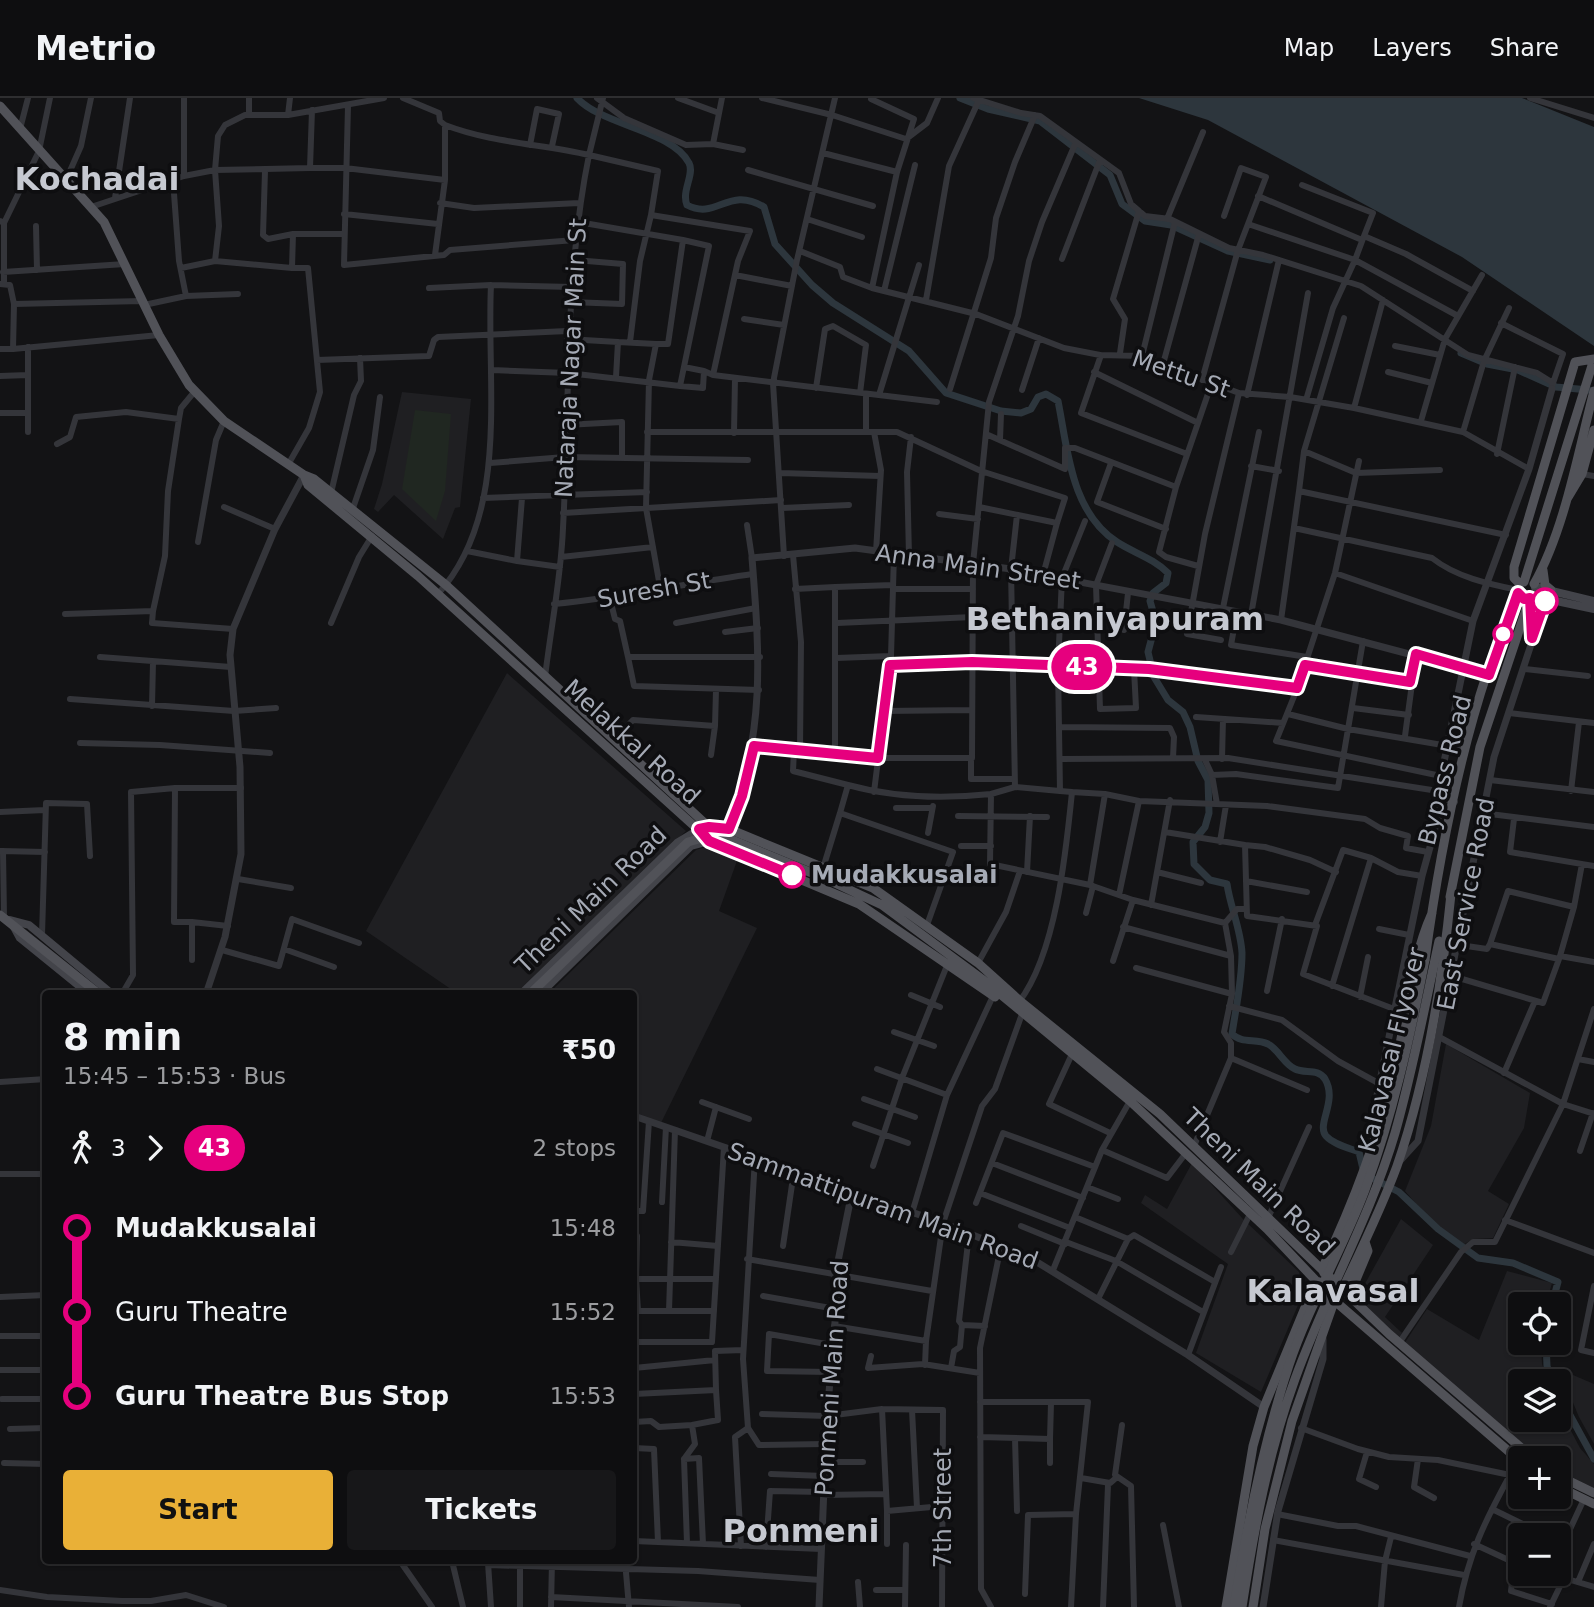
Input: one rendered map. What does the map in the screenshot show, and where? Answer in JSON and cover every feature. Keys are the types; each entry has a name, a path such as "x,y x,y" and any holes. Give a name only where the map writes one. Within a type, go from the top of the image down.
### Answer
{"main road":[{"name":"Melakkal Road","path":"0,106 104,222 159,335 195,391 224,421 314,479 446,585 614,740 704,828 709,841"},
{"path":"1593,363 1575,362 1567,382 1545,473 1514,567 1514,578 1527,591 1594,601"},
{"name":"Bypass Road","path":"1425,960 1466,749 1489,675 1527,591 1544,565 1564,503 1590,391 1593,363"},
{"name":"Bypass Road","path":"1447,942 1451,894 1480,747 1590,391"},
{"path":"1564,503 1582,474 1594,430"},
{"name":"Melakkal Road","path":"304,475 309,485 438,594 704,828"},
{"path":"1544,565 1543,578 1548,594"},
{"path":"1527,591 1532,638"},
{"path":"1548,594 1594,609"},
{"name":"Theni Main Road","path":"525,990 677,844 704,828 729,829 824,865 873,888 978,962 1016,1004 1130,1101 1186,1153 1336,1302 1508,1453"},
{"name":"Theni Main Road","path":"534,990 688,842 709,836 725,837 824,878 881,905 1016,1004 1077,1043 1194,1146 1399,1343 1519,1446"},
{"name":"Theni Main Road","path":"544,990 691,846 709,841 859,904 993,996 1016,1004"},
{"path":"1253,1607 1265,1528 1292,1421 1323,1331 1336,1302 1322,1269 1363,1173 1374,1139 1394,1070 1416,959 1432,913"},
{"path":"5,917 29,925 107,990"},
{"path":"5,917 20,939 84,990"},
{"path":"5,917 94,990"},
{"path":"1226,1607 1245,1485 1264,1407 1316,1281 1346,1291 1387,1191 1420,1083 1447,942"},
{"name":"Kalavasal Flyover","path":"1242,1607 1264,1485 1281,1423 1308,1344 1363,1220 1395,1134 1447,942"},
{"name":"Kalavasal Flyover","path":"1234,1607 1258,1471 1274,1415 1290,1362 1369,1178 1407,1050 1425,960"},
{"path":"1309,1255 1316,1255 1333,1245"},
{"path":"1293,1339 1292,1327 1309,1287 1302,1267"},
{"path":"1328,1321 1338,1315 1351,1315"},
{"path":"1571,1482 1594,1493"},
{"path":"1571,1492 1594,1504"}],"street":[{"path":"20,129 29,98"},
{"path":"12,349 14,304 10,285 2,284 2,222 39,151 50,98"},
{"path":"66,180 81,146 91,98"},
{"path":"115,198 130,98"},
{"path":"184,98 184,176"},
{"path":"249,98 249,114"},
{"path":"288,115 290,98"},
{"path":"215,261 219,226 215,145 225,125 249,114 288,115 384,98"},
{"path":"403,98 434,110 445,125 489,140 552,146 658,171 630,342"},
{"path":"678,98 719,113"},
{"path":"713,144 722,98"},
{"path":"762,98 906,139"},
{"path":"783,556 774,383 797,260 835,98"},
{"path":"870,98 914,119 897,172 872,288"},
{"path":"906,139 927,123 938,98"},
{"path":"1530,98 1594,118"},
{"path":"600,101 624,118 686,145 713,144 743,150"},
{"name":"Nataraja Nagar Main St","path":"545,678 561,557 568,335 575,240 579,203 600,101"},
{"path":"926,300 949,166 977,102 1033,118 1099,164 1119,173 1130,204 1138,214 1167,219 1174,225 1238,252 1344,282 1484,363 1537,373 1553,385"},
{"path":"348,106 344,265 444,255 450,250 575,240"},
{"path":"530,145 537,109 559,114 552,146"},
{"path":"310,168 312,110"},
{"path":"950,389 992,258 996,218 1033,118"},
{"path":"435,255 445,180 445,125"},
{"path":"1167,219 1203,132"},
{"path":"1075,145 1042,222 1029,261 1018,316 1012,327 987,414 973,564 971,779 1072,792 1105,793 1139,801 1170,800 1267,806 1365,819 1380,828 1408,836 1406,848 1428,852"},
{"path":"823,153 897,172"},
{"path":"1062,259 1099,164"},
{"path":"884,291 915,165"},
{"path":"92,207 184,176 215,170 345,168 445,180"},
{"path":"1202,380 1238,252 1266,177 1241,168 1224,216"},
{"path":"748,170 873,206"},
{"path":"265,171 264,235 268,239 293,234 343,234"},
{"path":"173,180 186,296"},
{"path":"1302,185 1373,213 1344,282 1307,400"},
{"path":"1258,196 1406,254 1473,291"},
{"path":"440,203 485,208 579,203"},
{"path":"344,214 438,224"},
{"path":"1120,354 1125,319 1113,299 1138,214"},
{"path":"652,215 750,231 735,275 713,375"},
{"path":"807,219 862,237"},
{"path":"578,222 709,246 680,386"},
{"path":"1248,224 1355,260 1458,316"},
{"path":"1142,356 1174,225"},
{"path":"36,226 37,270"},
{"path":"292,268 293,234"},
{"path":"1163,364 1199,236"},
{"path":"317,360 429,356 434,340 438,337 489,333 568,335 668,345 683,240"},
{"name":"Mettu St","path":"800,251 840,267 843,277 872,288 976,314 1064,348 1101,355 1142,356 1211,385 1247,395 1290,397 1421,421 1463,432 1497,454 1529,470"},
{"path":"571,302 622,304 624,264 575,260"},
{"path":"181,268 215,261 308,268 320,392 309,428 289,463"},
{"path":"1247,395 1279,262"},
{"path":"3,272 125,264"},
{"path":"879,395 919,265"},
{"path":"735,275 792,286"},
{"path":"1421,421 1444,340 1482,275"},
{"path":"429,288 491,285 572,287"},
{"path":"438,594 467,551 490,463 491,285"},
{"path":"1251,615 1279,471 1308,293"},
{"path":"14,304 143,303 186,296 237,294"},
{"path":"1354,408 1382,302"},
{"path":"1463,432 1484,363 1509,308"},
{"path":"1281,620 1304,451 1344,318"},
{"path":"744,319 784,325"},
{"path":"1374,1139 1372,1120 1409,935 1440,811 1438,790 1473,621 1529,470 1563,354 1501,323"},
{"path":"817,388 825,329 833,326 866,345 863,393 880,476 876,552"},
{"path":"0,349 159,335"},
{"path":"1022,390 1039,338"},
{"path":"616,377 618,341"},
{"path":"656,344 649,380 646,508 660,587"},
{"path":"1395,346 1440,355"},
{"path":"28,347 28,432"},
{"path":"1101,355 1081,413 1187,454"},
{"path":"331,493 354,395 361,382 360,358"},
{"path":"684,367 713,375 937,402"},
{"path":"1497,454 1515,369"},
{"path":"492,370 616,377 703,388 704,371"},
{"path":"1094,372 1198,423"},
{"path":"1388,372 1432,383"},
{"path":"0,376 28,375"},
{"path":"734,433 735,378"},
{"path":"1198,566 1166,557 1159,552 1176,487 1211,385"},
{"path":"195,391 181,408 168,491 165,556 152,623 233,629"},
{"path":"1221,640 1187,634 1194,604 1198,566 1239,393"},
{"path":"352,511 373,450 380,397"},
{"path":"57,444 70,437 76,417 126,412 179,419"},
{"path":"0,413 28,413"},
{"path":"1000,440 1001,414"},
{"path":"198,542 218,434 224,421"},
{"path":"565,425 622,422 622,458"},
{"path":"647,432 897,432 911,437 981,471 1065,498 1043,575"},
{"path":"1223,608 1259,432"},
{"path":"986,434 1065,469 1065,448 1075,448 1176,487"},
{"path":"909,556 907,472 911,437"},
{"path":"1304,451 1356,473 1440,470"},
{"path":"490,463 565,457 748,460"},
{"path":"1359,461 1335,573 1288,714 1276,741 1441,776"},
{"path":"1111,463 1097,502 1166,529"},
{"path":"1251,466 1279,471"},
{"path":"780,473 880,476"},
{"path":"1582,474 1594,476"},
{"path":"207,990 222,950 238,879 242,826 239,751 231,667 233,629 275,529 304,475"},
{"path":"1299,491 1506,535"},
{"path":"483,498 564,498 647,492"},
{"path":"517,561 522,498"},
{"path":"564,513 781,504 849,505"},
{"path":"224,507 275,529"},
{"path":"979,507 1057,523"},
{"path":"939,514 978,519"},
{"path":"1015,783 1011,569 1017,515"},
{"path":"1060,790 1058,666 1062,578 1086,521"},
{"path":"729,829 742,796 754,746 759,690 758,628 747,525"},
{"path":"1294,528 1432,558 1443,567 1486,583 1527,591"},
{"path":"331,623 359,557 377,529"},
{"path":"1112,543 1096,584 1100,709 1136,708 1134,669"},
{"path":"561,557 653,547"},
{"name":"Anna Main Street","path":"752,558 855,548 1011,569 1281,620 1464,666 1489,675"},
{"path":"467,551 560,567"},
{"path":"874,792 891,656 894,554"},
{"path":"793,555 801,642 797,750 793,771 874,792 934,797 991,794 1015,783"},
{"path":"1335,573 1473,621"},
{"name":"Suresh St","path":"554,604 610,599 660,587 753,574"},
{"path":"835,587 835,754"},
{"path":"795,589 973,589"},
{"path":"1124,630 1128,593"},
{"name":"East Service Road","path":"1395,1170 1418,1141 1452,976 1447,942 1509,713 1548,594"},
{"path":"610,599 615,619 620,621 634,686 759,690"},
{"path":"676,623 756,608"},
{"path":"65,614 153,611"},
{"path":"1237,612 1231,645 1359,675 1410,682"},
{"path":"836,623 973,617"},
{"path":"724,632 758,628"},
{"path":"1212,775 1236,774 1338,788 1363,641"},
{"path":"1405,736 1410,682 1416,654"},
{"path":"836,657 891,656"},
{"path":"100,657 231,667"},
{"path":"628,657 760,657"},
{"path":"152,706 153,662"},
{"path":"890,665 972,662 1149,669 1297,688"},
{"path":"1525,669 1588,676"},
{"path":"711,755 716,690"},
{"path":"70,699 234,710 276,708"},
{"path":"1353,708 1409,715"},
{"path":"884,711 972,710"},
{"path":"1509,713 1594,723"},
{"path":"1288,714 1348,729 1405,736 1466,749"},
{"path":"1196,717 1283,723"},
{"path":"1222,759 1223,719"},
{"path":"614,740 633,720 715,726"},
{"path":"1571,791 1579,722"},
{"path":"1059,727 1170,728 1174,737 1173,758"},
{"path":"80,743 270,753"},
{"path":"754,746 878,758 971,758"},
{"path":"1061,759 1222,759 1438,790 1446,800 1455,802"},
{"path":"1204,760 1212,775 1212,804"},
{"path":"1490,780 1594,792"},
{"path":"824,865 848,785"},
{"path":"175,789 174,922 228,926"},
{"path":"124,990 133,975 131,792 241,789"},
{"path":"925,1365 932,1291 943,1223 982,1106 995,1089 1016,1004 1038,968 1061,878 1072,792"},
{"path":"1086,913 1105,793"},
{"path":"991,794 990,864 1091,885 1151,905 1226,921"},
{"path":"928,832 934,797"},
{"path":"1151,905 1170,800"},
{"path":"1119,895 1139,801"},
{"path":"42,936 45,810 49,802 87,804 90,856"},
{"path":"1220,842 1226,805"},
{"path":"896,808 932,808"},
{"path":"0,812 45,810"},
{"path":"840,813 953,852 928,925"},
{"path":"1482,813 1594,827"},
{"path":"958,816 1047,817"},
{"path":"978,962 1006,912 1023,871 1030,817"},
{"path":"1514,819 1510,852 1594,866"},
{"path":"1165,832 1265,847 1310,860 1336,872"},
{"path":"1245,845 1247,916 1315,925"},
{"path":"961,846 991,846"},
{"path":"1394,1009 1303,974 1317,926 1315,925 1343,850 1371,858 1398,872 1422,876"},
{"path":"5,917 2,851 45,852"},
{"path":"1332,986 1371,858"},
{"path":"1452,976 1543,1003 1560,957 1574,907 1582,864"},
{"path":"1157,872 1201,883"},
{"path":"238,879 291,888"},
{"path":"1246,881 1307,892"},
{"path":"1447,942 1488,950 1508,891 1574,907"},
{"path":"1113,961 1133,900"},
{"path":"1226,921 1237,909 1247,909"},
{"path":"222,950 279,966 292,919 359,943"},
{"path":"1267,991 1282,919"},
{"path":"1194,1146 1231,1058 1231,1043 1224,1032 1231,1007 1231,956 1226,921"},
{"path":"191,960 192,922"},
{"path":"1123,928 1231,956"},
{"path":"1379,929 1409,935"},
{"path":"1490,944 1594,962"},
{"path":"284,949 334,967"},
{"path":"1360,997 1368,957"},
{"path":"873,1166 902,1078 948,963"},
{"path":"1136,968 1231,994"},
{"path":"911,995 940,1007"},
{"path":"912,1213 947,1095 993,996"},
{"path":"1504,1073 1535,1001"},
{"path":"1231,1007 1282,1020 1338,1061 1380,1084"},
{"path":"1399,1343 1461,1252 1468,1246 1495,1242 1563,1104 1593,1021 1594,1009"},
{"path":"894,1032 934,1046"},
{"path":"1441,1038 1563,1104 1593,1114 1593,1123 1580,1151"},
{"path":"1072,1054 1049,1104 1110,1133"},
{"path":"1231,1058 1307,1090"},
{"path":"1578,1059 1594,1062"},
{"path":"877,1069 947,1095"},
{"path":"0,1082 42,1079"},
{"path":"864,1099 915,1117"},
{"path":"702,1101 748,1119"},
{"path":"1053,1270 1102,1150 1130,1101"},
{"path":"707,1141 716,1107"},
{"name":"Sammattipuram Main Road","path":"637,1117 943,1223 1053,1270 1188,1355 1264,1407"},
{"path":"637,1211 643,1211 649,1121"},
{"path":"855,1124 908,1143"},
{"path":"662,1202 666,1127"},
{"path":"1268,1217 1309,1127"},
{"path":"669,1311 675,1130"},
{"path":"976,1203 1003,1133 1095,1167"},
{"path":"637,1342 712,1342 724,1147"},
{"path":"1102,1150 1167,1178 1186,1153"},
{"path":"755,1158 743,1350 748,1428 759,1445 825,1444"},
{"path":"992,1163 1083,1198"},
{"path":"783,1246 794,1171"},
{"path":"0,1174 42,1174"},
{"path":"1087,1187 1118,1199"},
{"name":"Ponmeni Main Road","path":"819,1607 825,1444 838,1287 835,1276 852,1192"},
{"path":"980,1193 1070,1228"},
{"path":"1231,1252 1250,1214"},
{"path":"1075,1217 1128,1239 1140,1236 1215,1282"},
{"path":"1505,1220 1594,1254"},
{"path":"1021,1226 1116,1261 1203,1312"},
{"path":"951,1368 954,1351 960,1347 962,1325 959,1321 969,1234"},
{"path":"1098,1299 1128,1239"},
{"path":"671,1242 718,1246"},
{"path":"991,1607 981,1589 980,1373 985,1326 1001,1246"},
{"path":"747,1259 932,1291"},
{"path":"1188,1355 1221,1267"},
{"path":"637,1279 716,1279"},
{"path":"1594,1286 1581,1350 1594,1353"},
{"path":"0,1297 42,1295"},
{"path":"637,1295 638,1311 714,1311"},
{"path":"763,1296 836,1309"},
{"path":"962,1325 985,1326"},
{"path":"834,1326 926,1341"},
{"path":"1263,1607 1277,1514 1300,1427 1323,1359 1323,1331"},
{"path":"830,1372 767,1371 769,1334 832,1345"},
{"path":"0,1336 42,1336"},
{"path":"637,1422 652,1421 659,1427 718,1420 715,1351 743,1350"},
{"path":"871,1356 868,1368 925,1365 980,1373"},
{"path":"637,1368 715,1360"},
{"path":"0,1370 42,1370"},
{"path":"637,1394 716,1390"},
{"path":"2,1399 42,1399"},
{"path":"980,1402 1088,1402 1076,1514 1071,1607"},
{"path":"1050,1463 1051,1403"},
{"path":"882,1409 887,1544"},
{"path":"762,1414 827,1416 882,1409 912,1410 917,1508"},
{"name":"7th Street","path":"912,1410 943,1410 942,1607"},
{"path":"687,1544 684,1459 695,1444 692,1425"},
{"path":"1103,1607 1105,1503 1110,1483 1116,1477 1122,1425"},
{"path":"1300,1427 1367,1452 1475,1466 1508,1474"},
{"path":"10,1429 42,1428"},
{"path":"741,1546 735,1437 748,1428"},
{"path":"981,1437 1050,1439"},
{"path":"1015,1438 1017,1511"},
{"path":"637,1448 654,1449 658,1542"},
{"path":"1367,1452 1359,1479 1376,1488"},
{"path":"684,1459 699,1458 703,1544"},
{"path":"1418,1459 1414,1487 1434,1498"},
{"path":"825,1462 863,1462"},
{"path":"4,1463 42,1464"},
{"path":"771,1474 824,1476"},
{"path":"1116,1477 1125,1479 1131,1486 1134,1607"},
{"path":"1080,1478 1110,1483"},
{"path":"1459,1607 1464,1576 1474,1544 1508,1479"},
{"path":"766,1547 770,1491 886,1494"},
{"path":"1571,1527 1584,1499"},
{"path":"887,1511 943,1506"},
{"path":"1492,1509 1521,1523"},
{"path":"1025,1594 1028,1514 1076,1514"},
{"path":"1277,1514 1338,1526 1356,1526 1470,1556"},
{"path":"1163,1525 1178,1607"},
{"path":"1391,1536 1385,1561 1381,1607 1391,1607"},
{"path":"1273,1540 1464,1576"},
{"path":"637,1541 821,1549"},
{"path":"1474,1544 1508,1559"},
{"path":"905,1607 906,1545"},
{"path":"1578,1582 1594,1545"},
{"path":"402,1564 432,1607"},
{"path":"453,1564 463,1607"},
{"path":"488,1564 491,1607"},
{"path":"520,1564 520,1607"},
{"path":"551,1607 552,1564 625,1565 820,1580"},
{"path":"625,1565 629,1604"},
{"path":"1571,1580 1594,1588"},
{"path":"858,1583 860,1607"},
{"path":"1512,1586 1511,1591 1551,1606 1560,1586"},
{"path":"0,1590 47,1597 122,1601 151,1601 186,1595 224,1607"},
{"path":"876,1590 905,1590"},
{"path":"551,1597 629,1604 734,1607"}],"shaded area":[{"path":"1139,98 1522,98 1594,127 1594,346 1462,257 1208,120"},
{"path":"402,392 471,399 460,507 455,508 443,539 394,495 378,512 374,509"},
{"path":"415,410 451,414 445,491 436,521 402,489"},
{"path":"507,673 686,831 521,990 452,990 366,931"},
{"path":"709,846 738,858 719,911 757,928 660,1125 637,1116 637,990 552,990 696,850"},
{"path":"1446,1044 1530,1093 1524,1128 1488,1191 1509,1204 1493,1238 1473,1239 1463,1245 1428,1218 1405,1191 1431,1126"},
{"path":"1192,1163 1243,1219 1299,1272 1304,1291 1261,1392 1196,1353 1228,1264 1141,1203 1145,1195 1167,1209"},
{"path":"1401,1219 1433,1245 1385,1317 1402,1333 1397,1341 1357,1298"},
{"path":"1507,1271 1552,1283 1549,1292 1508,1292 1508,1355 1542,1355 1544,1369 1508,1369 1508,1432 1571,1431 1580,1448 1594,1464 1594,1491 1571,1479 1571,1446 1523,1446 1404,1344 1427,1309 1479,1340"},
{"path":"1571,1374 1594,1384 1594,1444 1571,1398"}],"waterway":[{"path":"577,98 603,115 653,135 680,152 690,167 687,205 707,209 741,200 752,201 764,207 775,244 812,285 833,303 909,351 946,393 1001,411 1021,413 1031,409 1038,397 1046,394 1058,401 1074,479 1090,514 1117,542 1168,573 1166,583 1153,593 1150,601 1156,622 1148,652 1154,677 1168,700 1183,712 1190,727 1198,761 1208,780 1209,813 1205,827 1193,842 1194,864 1210,880 1227,884 1240,936 1241,974 1232,1034 1240,1039 1268,1044 1295,1069 1315,1072 1325,1079 1329,1095 1323,1125 1326,1136 1341,1146 1359,1152 1363,1169"},
{"path":"960,98 988,109 1040,121 1110,175 1122,204 1145,221 1171,225 1228,251 1270,260"},
{"path":"1461,353 1487,364 1518,370 1556,387 1589,390"},
{"path":"1374,1179 1399,1192 1438,1229 1478,1258 1513,1263 1558,1282 1555,1292"},
{"path":"1547,1355 1548,1369"},
{"path":"1571,1417 1594,1459"}],"bus line":[{"name":"43","path":"792,875 709,841 699,829 729,829 742,796 754,746 878,758 890,665 972,662 1149,669 1297,688 1305,665 1410,682 1416,654 1489,675 1518,593 1524,599 1530,598 1528,603 1532,638 1545,601"}],"place":[{"name":"Mudakkusalai","path":"792,875"}],"district":[{"name":"Kochadai","path":"97,179"},
{"name":"Bethaniyapuram","path":"1115,619"},
{"name":"Kalavasal","path":"1333,1291"},
{"name":"Ponmeni","path":"801,1531"}]}
